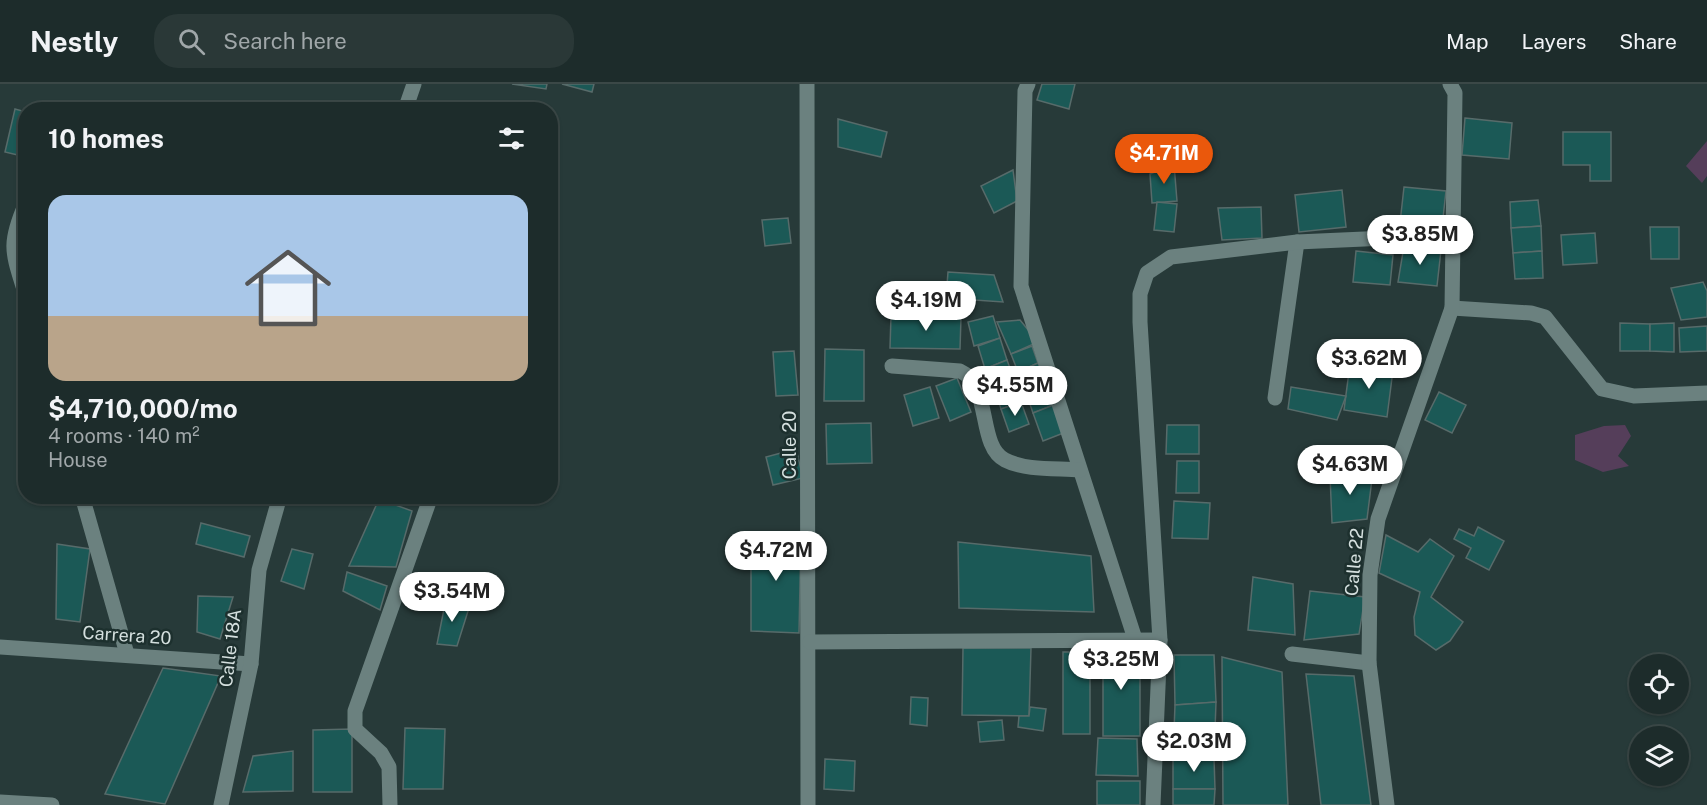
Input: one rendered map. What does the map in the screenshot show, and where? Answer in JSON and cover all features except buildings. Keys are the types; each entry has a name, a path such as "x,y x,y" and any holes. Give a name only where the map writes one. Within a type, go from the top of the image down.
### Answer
{"street":[{"path":"408,102 414,84"},
{"name":"Calle 20","path":"807,84 810,642 808,805"},
{"path":"1028,84 1025,91 1021,286 1135,639"},
{"name":"Calle 22","path":"1387,805 1369,663 1370,575 1378,519 1452,308 1455,93 1450,84"},
{"path":"18,222 12,244 18,266"},
{"path":"1153,805 1160,639 1140,322 1140,294 1147,273 1171,257 1297,242 1454,235"},
{"path":"1275,398 1297,242"},
{"path":"1452,308 1531,313 1545,317 1602,389 1634,396 1707,393"},
{"path":"892,366 960,371 968,375 978,393 994,449 1004,460 1017,464 1080,470"},
{"path":"84,504 127,654"},
{"name":"Calle 18A","path":"222,805 251,664 259,570 278,504"},
{"path":"390,805 388,767 381,753 355,729 355,711 428,504"},
{"path":"810,642 1160,639"},
{"name":"Carrera 20","path":"0,647 251,664"},
{"path":"1292,654 1369,663"},
{"path":"0,802 52,805"}],"shaded area":[{"path":"1707,141 1707,176 1702,183 1686,166"},
{"path":"1625,425 1631,436 1618,456 1629,466 1603,472 1575,460 1575,435 1604,426"}]}
